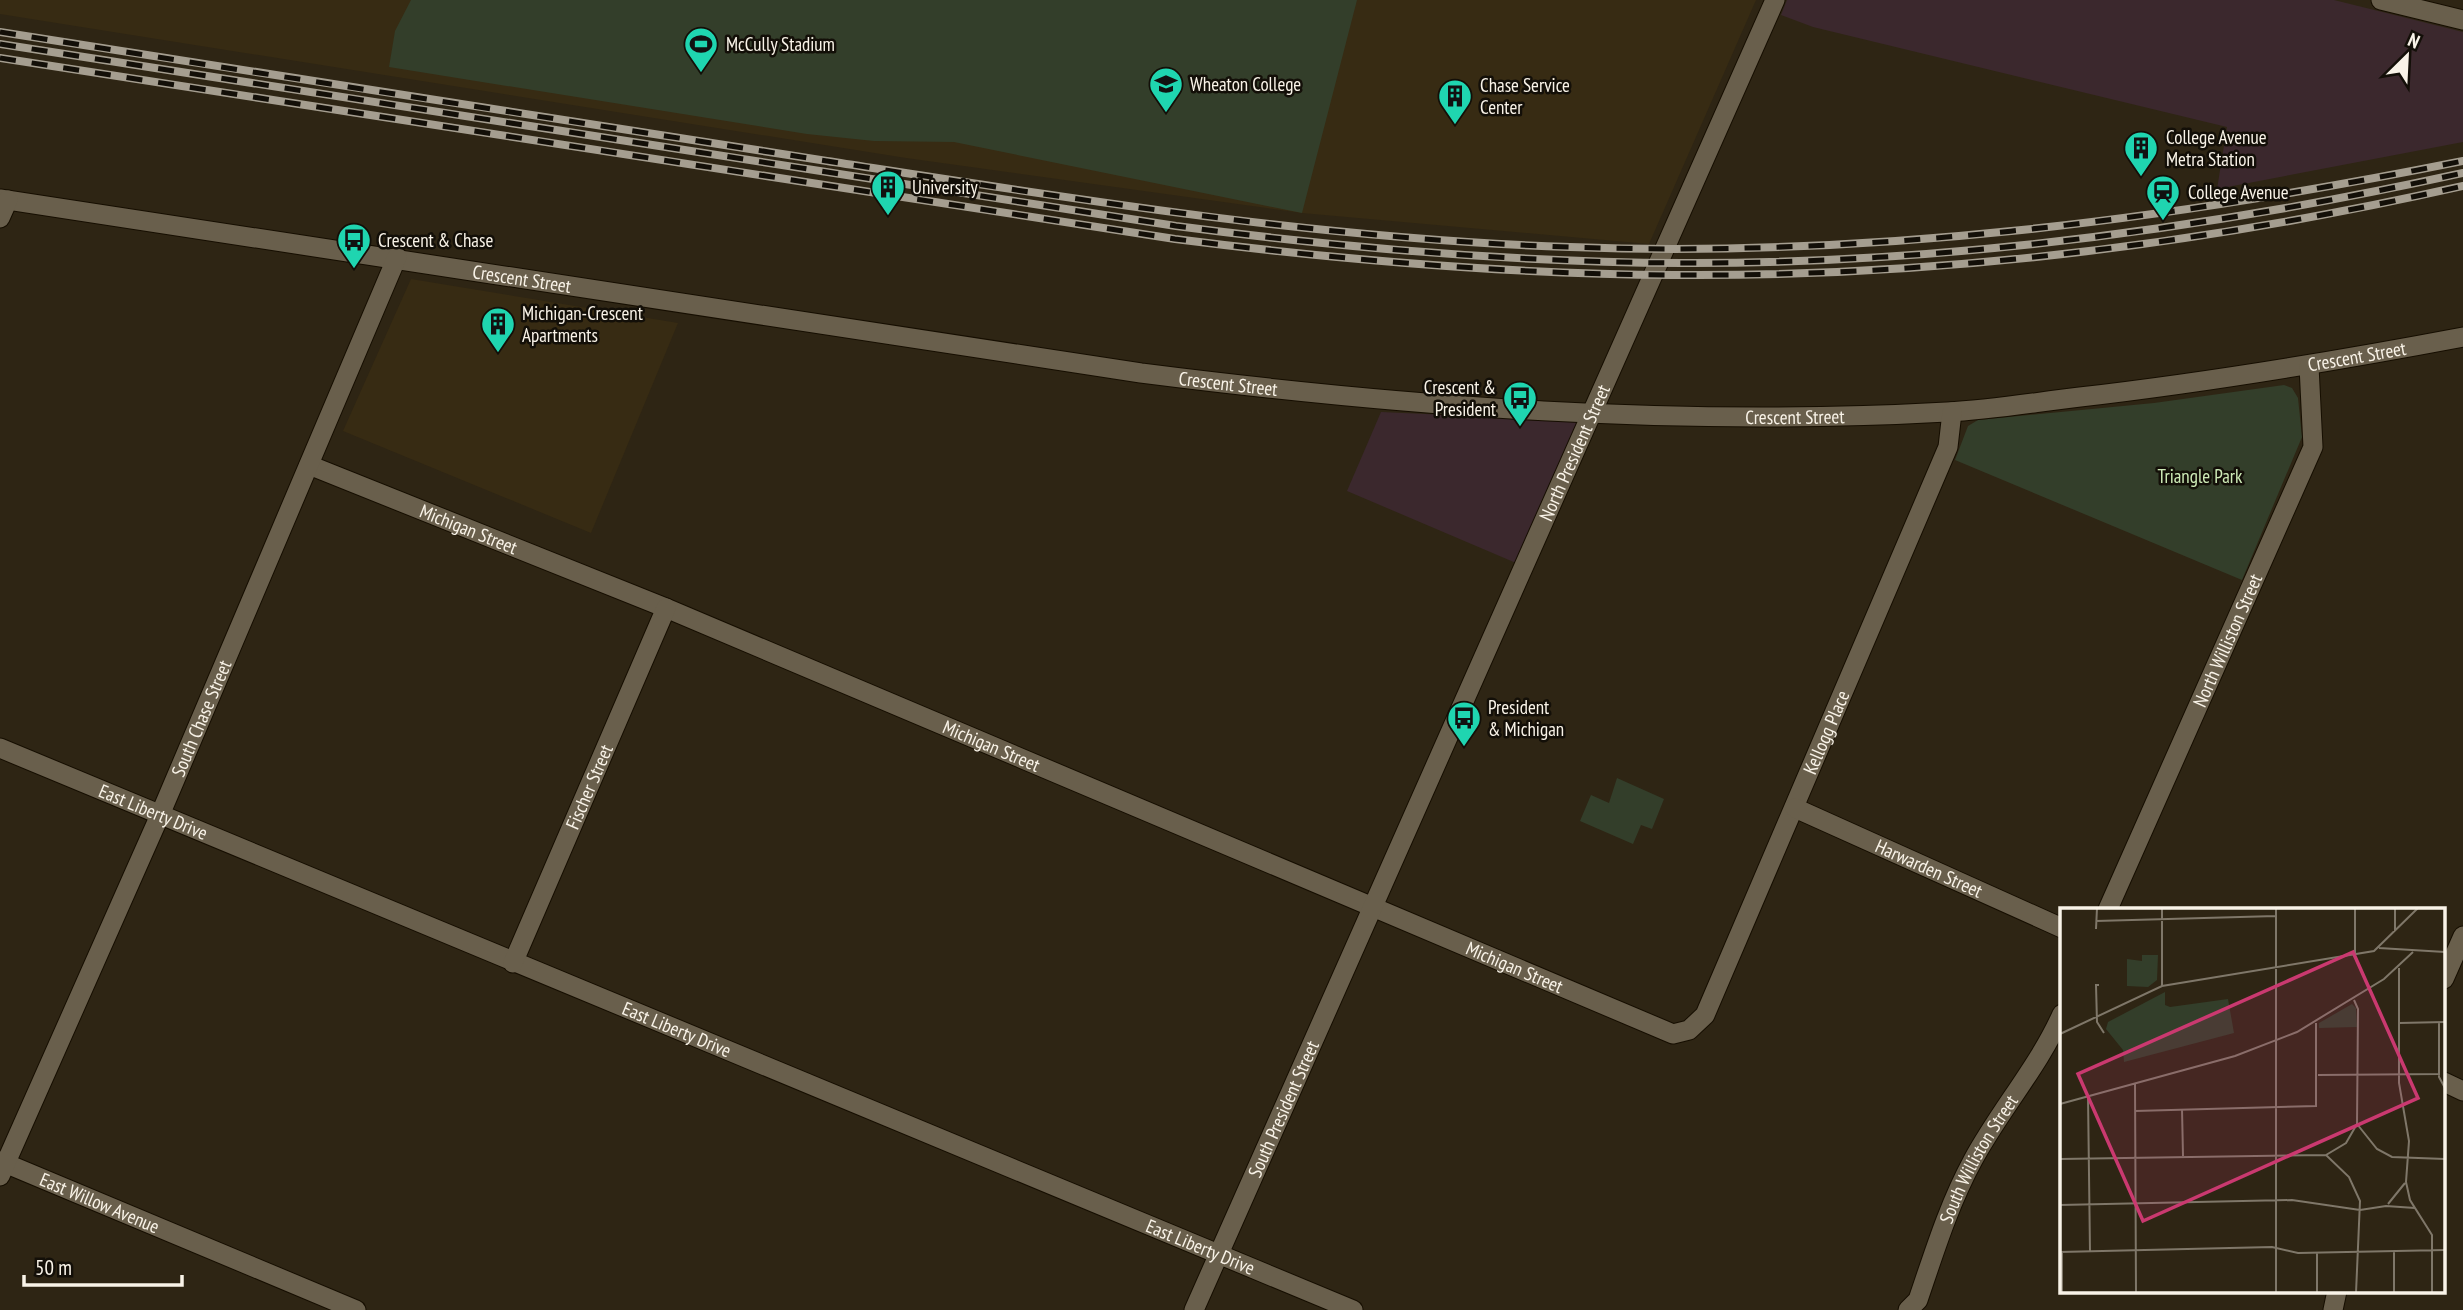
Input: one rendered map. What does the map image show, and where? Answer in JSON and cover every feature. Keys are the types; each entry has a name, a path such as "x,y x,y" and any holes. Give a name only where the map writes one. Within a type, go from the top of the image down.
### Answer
{"street":[{"name":"North President Street","path":"1372,905 1775,0"},
{"path":"2381,0 2463,20"},
{"name":"Crescent Street","path":"3,205 397,257 1154,374 1327,394 1591,413 1782,419 1952,412 2149,389 2309,366 2463,337"},
{"name":"South Chase Street","path":"2,1167 160,815 397,257"},
{"name":"North Williston Street","path":"2108,908 2313,447 2309,366"},
{"name":"Kellogg Place","path":"1673,1034 1689,1030 1705,1015 1948,447 1952,412"},
{"name":"Michigan Street","path":"309,465 666,608 1673,1034"},
{"name":"Fischer Street","path":"513,963 666,608"},
{"name":"East Liberty Drive","path":"0,748 1353,1310"},
{"name":"Harwarden Street","path":"1795,808 2060,927"},
{"name":"South President Street","path":"1194,1310 1372,905"},
{"path":"2446,974 2463,936"},
{"name":"South Williston Street","path":"1915,1307 1949,1211 1971,1163 2000,1113 2051,1041 2060,1019"},
{"path":"2446,1083 2463,1091"},
{"name":"East Willow Avenue","path":"2,1167 356,1310"},
{"path":"2333,1310 2337,1292"}],"shaded area":[{"name":"Wheaton College","path":"0,0 1756,0 1649,244 1302,213 906,158 0,14"},
{"path":"1787,0 2334,0 2463,32 2463,142 2217,189 2227,127 1813,27 1781,15"},
{"path":"411,279 678,323 591,533 343,431"},
{"path":"1381,412 1578,421 1516,563 1347,491"}],"green space":[{"path":"411,0 1357,0 1302,213 954,142 874,141 807,134 389,67 395,31"},
{"name":"Triangle Park","path":"2284,385 2292,388 2298,398 2302,437 2242,580 1955,460 1968,426 1978,420 2154,403"},
{"path":"1617,778 1664,799 1652,829 1641,825 1633,844 1580,821 1591,795 1609,803"}],"railway":[{"path":"0,32 1105,203 1290,226 1476,243 1683,249 1907,240 2131,217 2242,201 2463,161"},
{"path":"0,44 1176,226 1302,241 1491,257 1618,262 1781,262 1977,250 2270,211 2463,173"},
{"path":"0,58 1175,239 1487,269 1612,274 1774,274 1972,263 2071,253 2268,225 2463,186"}],"place":[{"name":"McCully Stadium","path":"701,74"},
{"name":"Wheaton College","path":"1166,114"},
{"name":"Chase Service Center","path":"1455,126"},
{"name":"College Avenue Metra Station","path":"2141,178"},
{"name":"University","path":"888,217"},
{"name":"College Avenue","path":"2163,222"},
{"name":"Crescent & Chase","path":"354,270"},
{"name":"Michigan-Crescent Apartments","path":"498,354"},
{"name":"Crescent & President","path":"1520,428"},
{"name":"President & Michigan","path":"1464,748"}]}
